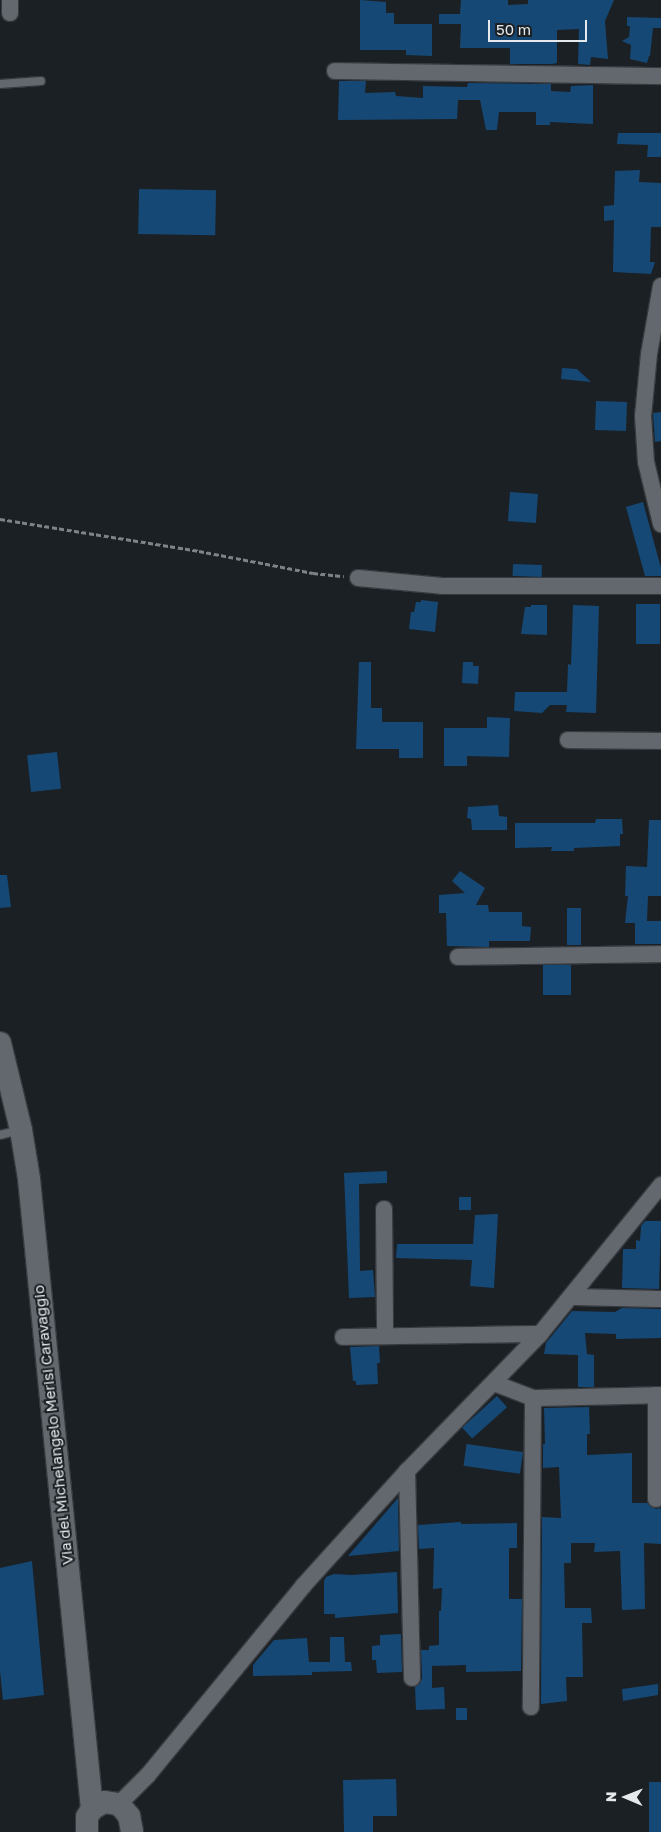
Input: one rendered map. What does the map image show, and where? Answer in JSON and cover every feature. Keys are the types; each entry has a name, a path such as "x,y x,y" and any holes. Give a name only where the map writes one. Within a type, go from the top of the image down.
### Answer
{"street":[{"path":"335,71 661,76"},
{"path":"661,286 648,363 643,416 653,450 661,524"},
{"path":"358,578 442,586 541,588 661,586"},
{"path":"568,740 661,742"},
{"path":"458,957 661,954"},
{"name":"Via del Michelangelo Merisi Caravaggio","path":"0,1043 11,1132 29,1179 92,1809 87,1817 88,1832"},
{"path":"119,1804 148,1775 304,1586 407,1471 540,1334 572,1297 661,1185"},
{"path":"384,1209 385,1336"},
{"path":"572,1297 661,1299"},
{"path":"343,1338 540,1334"},
{"path":"494,1383 533,1398 659,1395 656,1499"},
{"path":"531,1707 533,1398"},
{"path":"407,1471 412,1678"},
{"path":"92,1809 104,1802 119,1804 129,1816 132,1832"}],"lane":[{"path":"0,84 41,81"}],"path":[{"path":"0,519 199,551 313,573 358,578"}],"building":[{"path":"360,0 386,2 386,13 394,13 394,24 432,24 432,56 406,55 406,50 360,50"},
{"path":"461,0 508,0 508,5 528,4 528,0 614,0 605,21 608,59 591,57 590,65 578,64 579,29 557,30 557,63 552,64 510,64 510,48 460,48 461,24 439,24 439,14 460,14"},
{"path":"627,17 661,18 661,28 653,28 650,56 647,63 630,59 631,45 622,41 629,37 630,26 627,26"},
{"path":"339,81 366,81 365,93 395,92 396,96 423,98 423,86 467,87 468,83 551,84 551,91 570,92 571,86 593,85 593,124 550,122 550,125 536,125 536,112 499,112 497,130 486,130 480,100 458,100 457,119 338,120"},
{"path":"618,133 661,133 661,157 647,157 648,145 617,144"},
{"path":"640,170 639,182 661,183 661,227 651,227 650,262 655,262 651,274 613,272 614,220 604,221 604,206 614,205 615,171"},
{"path":"139,189 216,190 215,235 138,234"},
{"path":"562,368 577,369 591,382 561,379"},
{"path":"596,401 627,402 626,431 595,430"},
{"path":"661,412 661,441 655,442 653,413"},
{"path":"510,492 538,494 536,523 508,521"},
{"path":"643,502 661,568 661,576 645,576 626,507"},
{"path":"513,564 542,565 542,577 513,576"},
{"path":"421,600 438,602 435,632 409,629 411,612 414,612 416,602 421,602"},
{"path":"636,604 660,604 660,644 636,644"},
{"path":"531,605 547,605 547,635 521,634 525,607 531,607"},
{"path":"573,605 599,606 596,713 566,712 567,705 550,705 542,713 514,711 515,692 567,692 568,664 571,665"},
{"path":"359,662 371,662 371,708 382,708 382,722 423,722 423,758 399,758 399,749 356,749"},
{"path":"463,662 473,662 473,666 479,666 478,684 462,683"},
{"path":"487,717 510,718 509,757 467,756 467,766 444,766 444,728 487,728"},
{"path":"57,752 61,789 31,792 27,755"},
{"path":"498,805 499,816 507,817 507,830 472,830 471,819 467,818 468,807"},
{"path":"596,819 622,819 623,834 620,834 620,846 574,848 574,851 551,851 552,847 515,848 515,823 595,823"},
{"path":"649,820 661,820 661,896 648,896 647,921 661,921 661,944 635,944 635,923 625,923 628,896 625,896 626,866 647,867"},
{"path":"460,871 485,888 476,905 488,905 489,912 522,912 522,926 531,927 530,941 489,941 489,947 447,946 446,913 439,913 439,895 465,893 452,881"},
{"path":"0,875 7,875 11,907 0,908"},
{"path":"567,908 581,908 581,945 567,945"},
{"path":"543,965 571,965 571,995 543,995"},
{"path":"387,1171 387,1183 359,1184 360,1271 373,1270 375,1297 349,1298 344,1173"},
{"path":"459,1197 471,1197 471,1210 459,1210"},
{"path":"498,1214 494,1288 470,1286 472,1260 396,1258 397,1244 473,1244 475,1215"},
{"path":"645,1221 661,1221 659,1289 622,1288 623,1249 636,1249 636,1240 640,1241 641,1226"},
{"path":"622,1308 661,1309 661,1338 616,1339 616,1334 585,1333 587,1354 594,1355 594,1387 578,1387 578,1355 544,1354 546,1343 572,1311 615,1312"},
{"path":"379,1346 380,1363 377,1363 378,1384 356,1385 356,1381 353,1381 350,1347"},
{"path":"497,1396 507,1407 472,1439 462,1427"},
{"path":"589,1407 590,1434 587,1434 587,1455 632,1453 632,1503 647,1503 656,1509 661,1508 661,1544 644,1543 645,1609 622,1610 620,1551 594,1552 595,1543 571,1543 571,1563 564,1563 565,1608 591,1608 592,1623 582,1623 583,1677 566,1677 567,1701 541,1704 542,1517 561,1518 559,1467 543,1468 543,1444 545,1444 544,1408"},
{"path":"467,1444 523,1452 520,1474 463,1466"},
{"path":"398,1498 399,1551 348,1556"},
{"path":"461,1522 461,1524 517,1523 517,1548 509,1548 509,1599 522,1599 521,1671 466,1672 466,1665 432,1666 432,1688 444,1687 445,1709 416,1710 415,1687 422,1678 421,1650 429,1650 429,1646 439,1645 439,1611 441,1611 442,1588 433,1589 434,1548 419,1549 418,1525"},
{"path":"32,1561 44,1695 3,1700 0,1671 0,1568"},
{"path":"397,1572 398,1613 335,1618 335,1614 324,1614 324,1581 326,1577 334,1574 352,1575"},
{"path":"401,1634 402,1672 377,1673 376,1660 372,1660 372,1646 380,1645 380,1635"},
{"path":"330,1637 344,1637 345,1662 351,1662 352,1671 312,1672 312,1675 253,1676 253,1665 274,1640 307,1638 309,1662 330,1662"},
{"path":"658,1684 658,1695 623,1701 622,1689"},
{"path":"456,1708 467,1708 467,1720 456,1720"},
{"path":"396,1779 397,1816 373,1816 373,1832 344,1832 343,1780"},
{"path":"649,1782 661,1782 661,1832 649,1832"}]}
